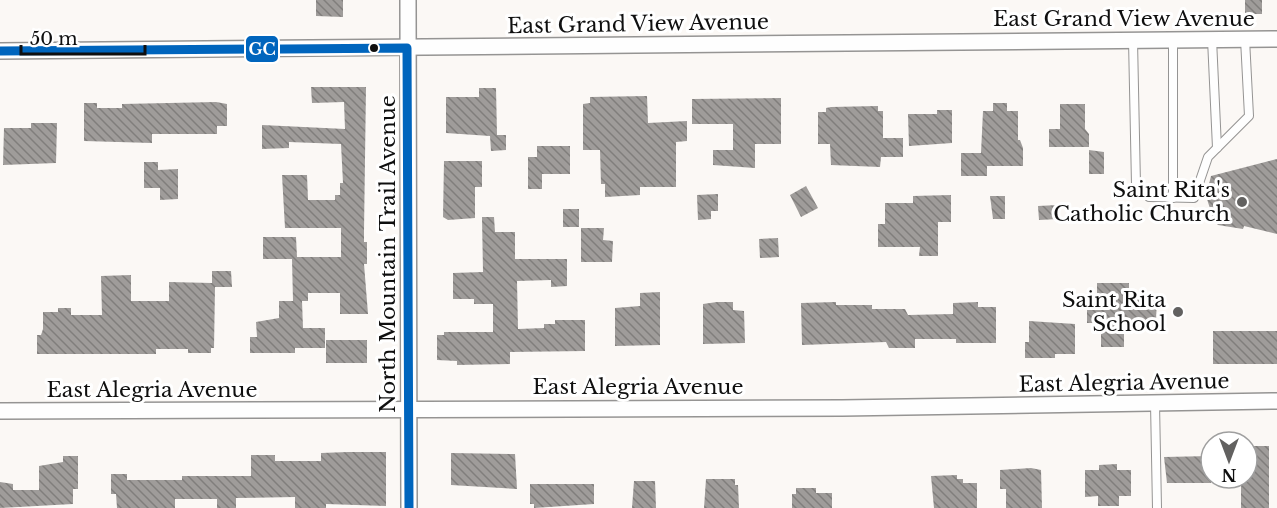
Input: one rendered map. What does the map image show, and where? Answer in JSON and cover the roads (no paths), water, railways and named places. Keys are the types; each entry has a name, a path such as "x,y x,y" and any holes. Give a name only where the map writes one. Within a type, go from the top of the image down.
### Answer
{"street":[{"name":"North Mountain Trail Avenue","path":"408,0 409,508"},
{"name":"East Grand View Avenue","path":"0,51 1277,39"},
{"name":"East Alegria Avenue","path":"0,411 842,408 1277,401"}],"lane":[{"path":"1212,39 1217,148"},
{"path":"1133,40 1137,186 1149,197 1194,198 1208,158 1250,116 1245,39"},
{"path":"1173,40 1173,198"},
{"path":"1155,403 1157,508"}],"place":[{"name":"Saint Rita's Catholic Church","path":"1242,202"},
{"name":"Saint Rita School","path":"1178,312"}]}
